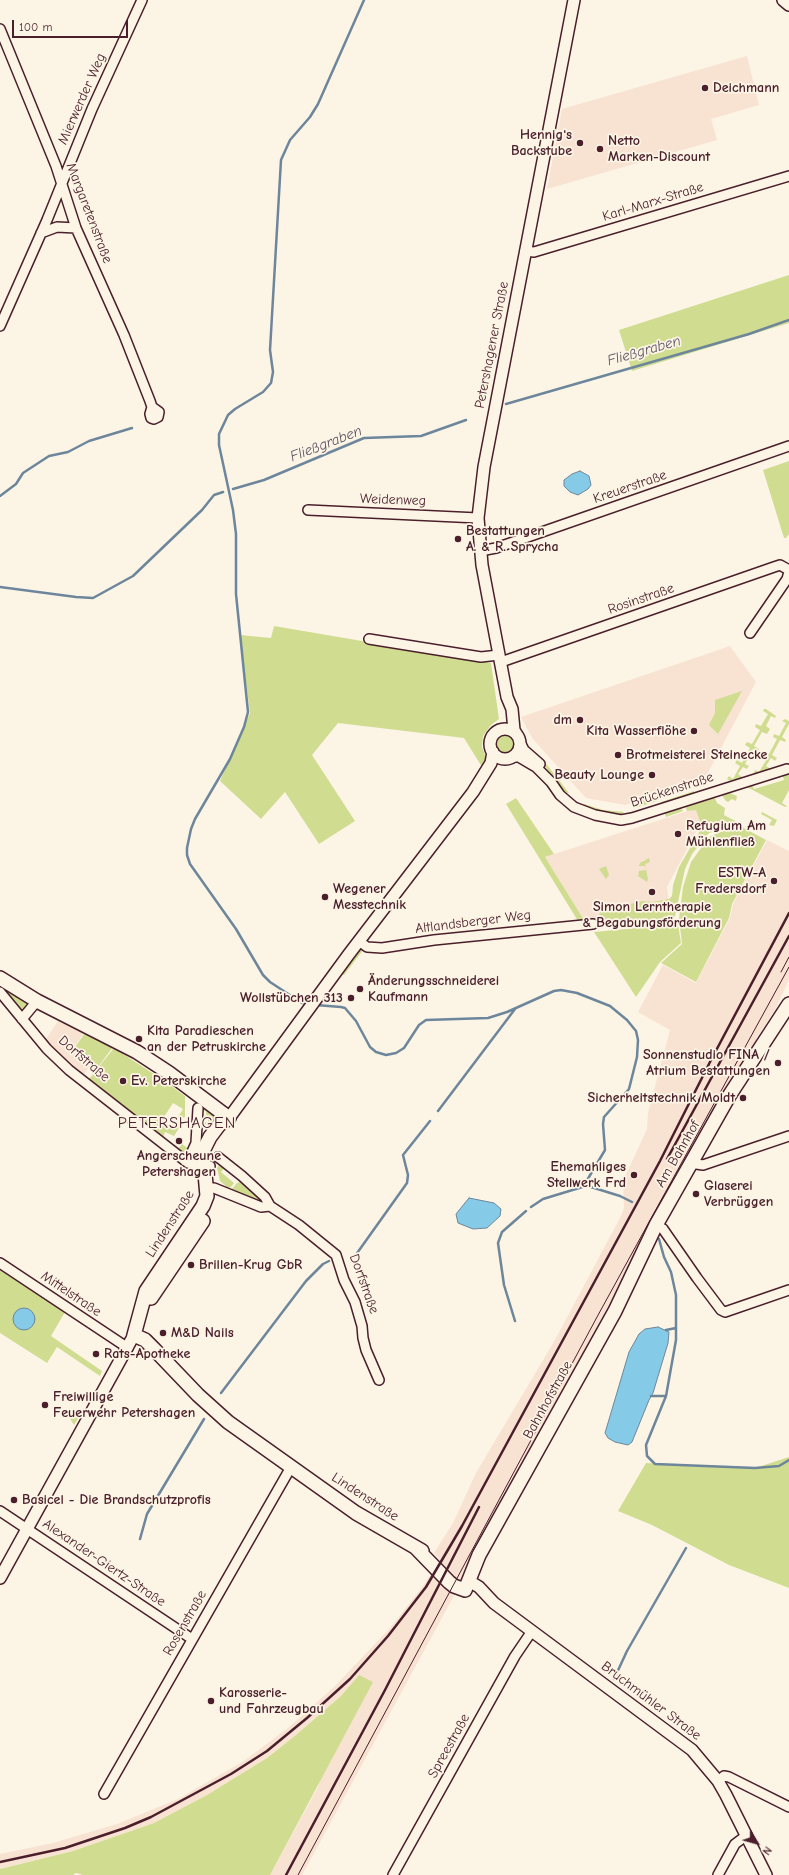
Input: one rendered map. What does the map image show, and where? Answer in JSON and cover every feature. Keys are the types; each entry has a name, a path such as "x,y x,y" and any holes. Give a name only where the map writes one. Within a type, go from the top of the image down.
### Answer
{"main road":[{"name":"Dorfstraße","path":"0,978 36,1002 137,1052 170,1073 229,1118"},
{"name":"Am Bahnhof","path":"656,1225 729,1096 789,1004"},
{"name":"Lindenstraße","path":"229,1118 219,1125 205,1146 211,1164 211,1188 208,1196 203,1206 146,1291 142,1311 134,1335 145,1340 219,1414 356,1513 415,1548 454,1586 467,1586"},
{"name":"Bahnhofstraße","path":"467,1586 479,1555 615,1311 656,1225"}],"street":[{"name":"Mierwerder Weg","path":"0,326 62,184 92,109 142,0"},
{"name":"Petershagener Straße","path":"229,1118 316,998 473,792 491,763 493,752 490,748 490,739 505,722 507,697 480,551 478,518 484,467 574,0"},
{"path":"783,0 789,5"},
{"name":"Margaretenstraße","path":"0,29 62,184 76,228 124,335 152,406"},
{"name":"Karl-Marx-Straße","path":"525,252 534,252 789,176"},
{"path":"41,233 57,227 76,228"},
{"name":"Kreuerstraße","path":"480,551 502,546 789,446"},
{"name":"Weidenweg","path":"308,510 478,518"},
{"name":"Rosinstraße","path":"369,639 481,658 500,658 780,565 789,571"},
{"path":"750,633 786,581 789,571"},
{"name":"Petershagener Straße","path":"473,792 485,782 500,763 510,758 518,750 518,738 514,730 510,701 507,697"},
{"path":"499,730 508,729 518,738"},
{"name":"Brückenstraße","path":"518,738 524,750 538,762 560,795 574,807 595,815 621,820 639,816 787,769"},
{"path":"493,752 498,757 510,758"},
{"name":"Brückenstraße","path":"510,758 519,757 532,764 551,782"},
{"name":"Altlandsberger Weg","path":"359,941 366,946 382,948 434,940 593,924"},
{"name":"Dorfstraße","path":"0,992 47,1049 64,1065 185,1161 195,1166 211,1164 259,1192 265,1197 270,1206 299,1225 336,1255 344,1280 355,1302 362,1326 366,1350 379,1380"},
{"path":"22,1018 36,1002"},
{"path":"185,1161 191,1154 196,1143 198,1108"},
{"path":"690,1163 702,1165 789,1136"},
{"name":"Dorfstraße","path":"211,1188 261,1207 270,1206"},
{"path":"656,1225 662,1229 721,1310 725,1312 789,1290"},
{"name":"Mittelstraße","path":"0,1262 128,1348"},
{"path":"0,1578 134,1335"},
{"name":"Rosenstraße","path":"104,1794 291,1467"},
{"name":"Alexander-Giertz-Straße","path":"0,1511 192,1639"},
{"name":"Bruchmühler Straße","path":"467,1586 479,1588 494,1603 679,1739 702,1760 718,1782 747,1835 766,1875"},
{"name":"Spreestraße","path":"393,1875 515,1656 532,1631"},
{"path":"718,1782 724,1776 729,1777 789,1807"},
{"path":"718,1875 735,1844 747,1835"}],"shaded area":[{"path":"747,56 759,105 711,119 717,140 547,189 562,109"},
{"path":"730,646 756,682 704,780 625,805 586,798 532,738 521,717"},
{"path":"694,809 705,815 667,887 670,911 584,920 545,857"},
{"path":"767,840 789,851 789,979 776,1008 756,1039 760,1042 682,1168 450,1603 302,1875 270,1875 317,1789 359,1675 341,1696 267,1758 207,1795 154,1823 73,1851 0,1869 0,1854 53,1843 117,1824 178,1799 244,1761 288,1728 334,1687 390,1628 423,1586 440,1559 434,1553 453,1523 476,1473 555,1340 624,1208 623,1181 647,1129 648,1113 670,1030 638,1012 663,965 696,983 730,918 733,904"},
{"path":"58,1021 84,1033 72,1050 92,1063 82,1077 44,1042"}],"green space":[{"path":"789,275 789,323 632,371 619,330"},
{"path":"789,461 789,534 786,538 784,538 763,470"},
{"path":"274,626 491,663 499,719 491,725 483,736 482,747 487,760 482,767 464,738 338,723 312,755 355,821 319,844 285,792 261,819 220,781 250,713 240,635 271,638"},
{"path":"742,691 718,734 709,725 715,713 715,700"},
{"path":"764,709 776,716 775,718 771,716 766,726 770,729 767,734 762,732 754,746 759,749 758,752 753,749 745,764 749,766 747,769 743,767 738,774 742,777 730,781 727,779 729,776 733,779 740,766 735,763 737,760 742,763 750,748 745,745 747,742 752,744 760,730 755,727 756,724 761,726 768,714 763,711"},
{"path":"785,719 789,721 789,724 782,737 786,740 785,742 780,740 772,755 777,758 775,761 771,758 766,766 771,769 756,774 754,773 755,770 759,772 768,757 763,754 765,752 769,754 777,739 773,737 774,734 779,736 786,723 782,721"},
{"path":"500,723 501,724 491,733 488,740 490,753 488,757 484,746 486,735 490,729"},
{"path":"505,735 511,738 514,744 511,750 505,753 499,750 496,744 499,738"},
{"path":"539,758 548,766 569,793 563,792"},
{"path":"782,773 789,774 789,790 782,803 787,806 785,807 745,786 752,783 754,789 784,780"},
{"path":"694,791 694,794 662,805 661,802"},
{"path":"727,792 737,796 736,801 732,799 728,802 726,801 721,794"},
{"path":"655,796 657,801 635,808 634,803"},
{"path":"714,796 717,803 725,808 724,815 741,824 709,833 692,854 685,869 675,916 670,920 602,924 578,921 506,804 516,798 554,854 545,857 584,920 599,919 598,917 601,911 642,901 653,902 669,899 672,896 673,885 679,867 702,827 696,810 687,811 685,805"},
{"path":"584,804 603,810 624,812 621,815 608,815 583,807"},
{"path":"680,807 683,811 666,817 664,812"},
{"path":"762,812 777,820 774,826 769,825 772,820 761,814"},
{"path":"742,827 766,840 732,904 729,918 696,982 661,963 682,944 679,919 683,887 691,862 709,837 723,831"},
{"path":"649,858 650,862 645,864 648,879 647,882 638,876 639,871 646,870 645,866 639,866 640,863"},
{"path":"606,866 609,875 606,879 599,869"},
{"path":"678,924 681,943 660,962 636,997 594,932"},
{"path":"364,949 344,975 341,974 357,950"},
{"path":"0,984 29,1004 22,1012 0,988"},
{"path":"85,1033 113,1047 98,1067 73,1050"},
{"path":"114,1048 185,1096 185,1117 180,1119 178,1117 183,1109 173,1103 162,1120 172,1127 176,1121 179,1123 179,1128 174,1136 165,1132 163,1138 160,1137 89,1079"},
{"path":"198,1099 213,1112 214,1117 214,1123 203,1144 199,1142 199,1136 204,1137 206,1134 207,1125 203,1123 208,1122 208,1117 206,1116 206,1111 201,1110"},
{"path":"163,1139 179,1148 182,1144 189,1149 186,1156"},
{"path":"221,1163 226,1166 221,1172 234,1183 231,1187 228,1188 220,1181 217,1168"},
{"path":"184,1164 203,1175 201,1183 183,1166"},
{"path":"242,1181 260,1198 260,1201 230,1191 237,1183"},
{"path":"0,1266 65,1312 51,1336 102,1371 100,1376 57,1347 47,1363 0,1333"},
{"path":"75,1409 82,1412 74,1425 69,1417"},
{"path":"789,1457 789,1588 729,1565 652,1525 618,1511 646,1463 755,1468"},
{"path":"359,1675 373,1682 270,1875 83,1875 76,1873 73,1875 0,1875 0,1869 73,1851 154,1823 207,1795 267,1758 341,1696"}],"water":[{"path":"580,471 589,476 591,485 588,489 578,495 570,492 564,486 564,480 572,474"},
{"path":"469,1198 494,1203 501,1209 500,1216 487,1228 473,1229 458,1223 456,1214"},
{"path":"24,1308 32,1311 35,1319 32,1327 24,1330 16,1327 13,1319 16,1311"},
{"path":"658,1327 669,1332 668,1343 653,1393 632,1442 628,1445 615,1442 608,1438 605,1433 629,1352 639,1334 645,1329"}],"waterway":[{"path":"309,1004 302,1003 270,982 263,975 236,929 190,864 187,855 187,848 195,819 230,759 244,727 248,712 236,594 236,534 233,510 219,445 219,434 228,415 263,392 271,383 273,372 270,350 281,160 290,140 310,117 318,104 364,0"},
{"name":"Fließgraben","path":"506,404 749,334 789,320"},
{"name":"Fließgraben","path":"233,489 264,480 364,438 421,436 466,420"},
{"path":"0,496 16,484 23,473 49,456 68,452 89,441 132,428"},
{"path":"0,587 93,598 133,576 202,510 214,495 223,492"},
{"path":"316,1005 345,1008 356,1021 370,1047 376,1052 386,1055 396,1053 404,1048 419,1025 426,1020 488,1018 507,1012 554,991 561,990 577,993 610,1006 627,1020 636,1031 638,1040 637,1057 629,1089 604,1117 603,1124 605,1150 586,1182 591,1187 620,1196 632,1202"},
{"path":"438,1111 515,1009"},
{"path":"355,1256 407,1183 408,1175 403,1155 430,1121"},
{"path":"531,1207 543,1199 589,1185"},
{"path":"515,1321 504,1285 498,1243 502,1232 526,1211"},
{"path":"659,1239 664,1257 671,1272 676,1295 676,1340 666,1396 646,1445 647,1456 655,1464 755,1468 779,1466 789,1460"},
{"path":"221,1393 306,1281 323,1264 329,1261"},
{"path":"666,1330 676,1328"},
{"path":"651,1396 666,1396"},
{"path":"140,1539 147,1514 204,1419"},
{"path":"614,1679 627,1651 686,1548"}],"tram line":[{"path":"781,972 789,957"},
{"path":"298,1875 597,1317 789,967"}],"railway":[{"path":"0,1862 65,1848 125,1828 151,1817 231,1774 267,1751 307,1718 350,1679 388,1636 426,1587 462,1526 660,1161 711,1060 789,913"},
{"path":"667,1159 789,936"},
{"path":"286,1875 385,1690 479,1507"}],"place":[{"name":"Deichmann","path":"705,88"},
{"name":"Hennig's Backstube","path":"580,143"},
{"name":"Netto Marken-Discount","path":"600,149"},
{"name":"Bestattungen A. & R. Sprycha","path":"458,539"},
{"name":"dm","path":"580,720"},
{"name":"Kita Wasserflöhe","path":"694,731"},
{"name":"Brotmeisterei Steinecke","path":"618,755"},
{"name":"Beauty Lounge","path":"652,775"},
{"name":"Refugium Am Mühlenfließ","path":"678,834"},
{"name":"ESTW-A Fredersdorf","path":"774,881"},
{"name":"Simon Lerntherapie & Begabungsförderung","path":"652,892"},
{"name":"Wegener Messtechnik","path":"325,897"},
{"name":"Änderungsschneiderei Kaufmann","path":"360,989"},
{"name":"Wollstübchen 313","path":"351,998"},
{"name":"Kita Paradieschen an der Petruskirche","path":"139,1039"},
{"name":"Sonnenstudio FINA / Atrium Bestattungen","path":"778,1063"},
{"name":"Ev. Peterskirche","path":"123,1081"},
{"name":"Sicherheitstechnik Moldt","path":"743,1098"},
{"name":"Angerscheune Petershagen","path":"179,1141"},
{"name":"Ehemahliges Stellwerk Frd","path":"634,1175"},
{"name":"Glaserei Verbrüggen","path":"696,1194"},
{"name":"Brillen-Krug GbR","path":"191,1265"},
{"name":"M&D Nails","path":"163,1333"},
{"name":"Rats-Apotheke","path":"96,1354"},
{"name":"Freiwillige Feuerwehr Petershagen","path":"45,1405"},
{"name":"Basicel - Die Brandschutzprofis","path":"14,1500"},
{"name":"Karosserie- und Fahrzeugbau","path":"211,1701"}],"district":[{"name":"PETERSHAGEN","path":"177,1123"}]}
